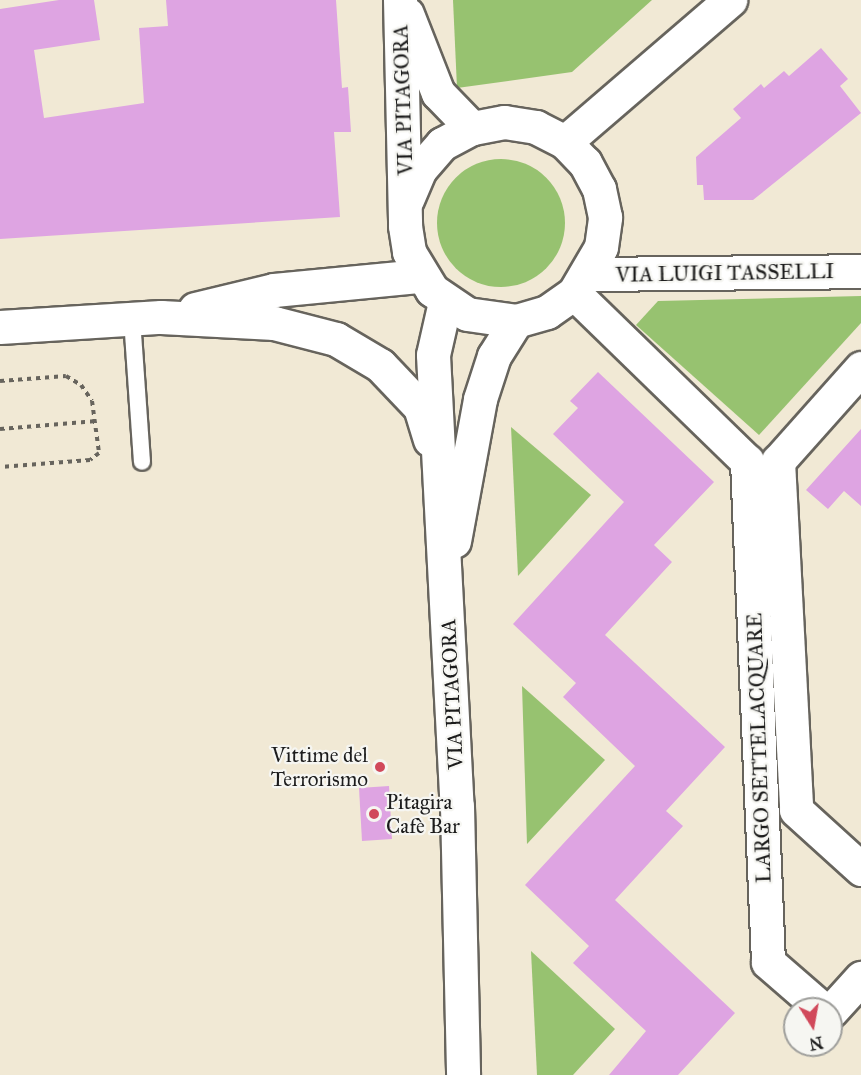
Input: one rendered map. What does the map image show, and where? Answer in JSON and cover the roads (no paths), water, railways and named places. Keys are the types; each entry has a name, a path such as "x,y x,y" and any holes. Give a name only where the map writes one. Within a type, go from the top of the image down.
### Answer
{"street":[{"name":"VIA PITAGORA","path":"401,0 438,93 472,128"},
{"name":"VIA PITAGORA","path":"401,0 400,145 407,200 408,243 420,276 446,302 491,321 516,321 547,312 582,284 601,247 605,217 599,189 565,142 536,127 504,122 472,128 442,144 420,169 407,200"},
{"path":"565,142 730,0"},
{"name":"VIA LUIGI TASSELLI","path":"582,284 861,271"},
{"path":"147,318 274,290 420,276"},
{"path":"582,284 762,461 861,368"},
{"name":"VIA PITAGORA","path":"446,302 433,356 446,572 466,1031 463,1075"},
{"path":"0,327 147,318 274,323 336,339 380,365 420,407 438,469"},
{"name":"VIA PITAGORA","path":"446,572 472,466 480,399 494,356 516,321"},
{"name":"LARGO SETTELACQUARE","path":"762,461 796,810 861,869"},
{"name":"LARGO SETTELACQUARE","path":"762,461 768,962 808,997"},
{"path":"843,998 861,978"},
{"name":"VIA PITAGORA","path":"466,1031 475,1075"}],"lane":[{"path":"142,462 147,318"}],"place":[{"name":"Vittime del Terrorismo","path":"380,767"},
{"name":"Pitagira Cafè Bar","path":"374,814"}]}
